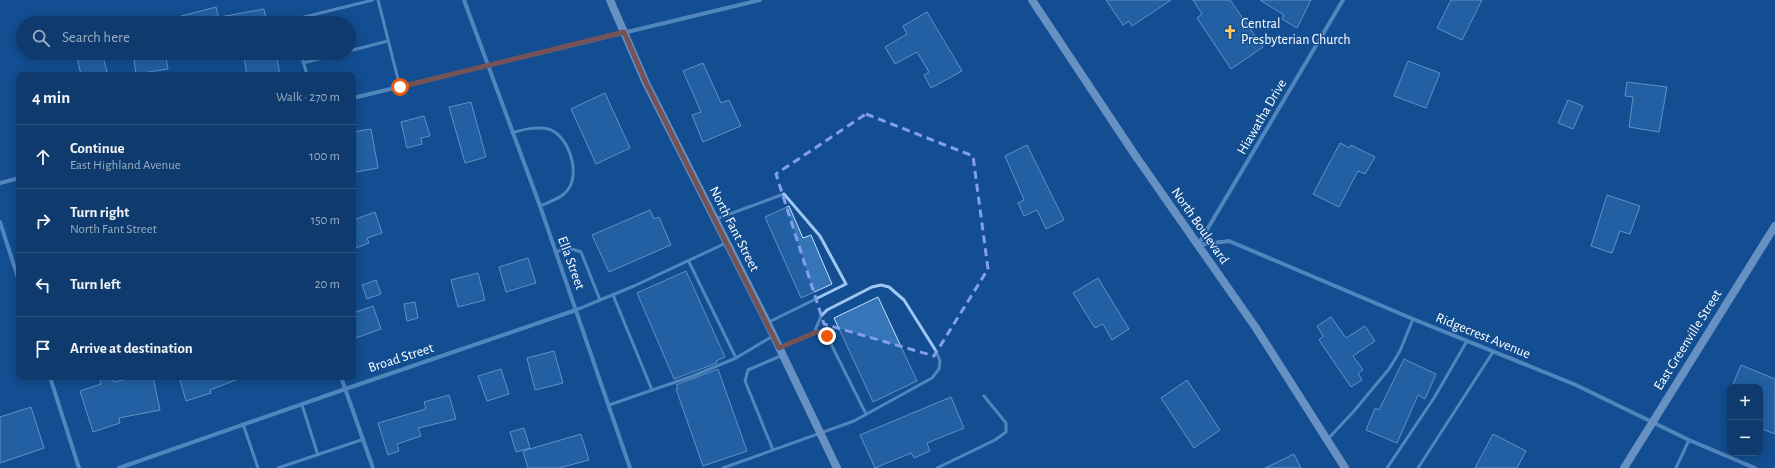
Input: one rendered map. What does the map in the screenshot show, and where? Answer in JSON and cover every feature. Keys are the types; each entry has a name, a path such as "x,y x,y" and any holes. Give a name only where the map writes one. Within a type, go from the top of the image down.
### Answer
{"main road":[{"name":"North Fant Street","path":"610,0 646,83 767,322 837,468"},
{"name":"North Boulevard","path":"1032,0 1131,148 1256,328 1345,468"},
{"name":"East Greenville Street","path":"1624,468 1775,226"}],"street":[{"name":"Ella Street","path":"464,0 540,206 630,468"},
{"path":"356,97 746,2 760,0"},
{"name":"Hiawatha Drive","path":"1198,245 1238,180 1343,0"},
{"path":"0,183 16,179"},
{"path":"0,222 16,272"},
{"name":"Ridgecrest Avenue","path":"1198,245 1229,240 1413,319 1576,385 1689,440 1755,468"},
{"name":"Broad Street","path":"120,468 243,424 302,405 346,388 576,310"},
{"path":"51,380 79,468"},
{"path":"342,380 373,468"}],"lane":[{"path":"308,16 373,0"},
{"path":"378,0 400,87"},
{"path":"356,49 388,41"},
{"path":"302,60 306,72"},
{"path":"303,63 315,60"},
{"path":"512,133 525,128 538,128 556,132 566,144 574,172 572,182 564,194 540,206"},
{"path":"715,219 784,194 820,236 846,284 767,322"},
{"path":"576,310 689,262 726,243"},
{"path":"555,252 569,248 581,252 600,300"},
{"path":"689,262 736,358"},
{"path":"723,468 854,421 932,378 939,369 940,361 936,351 904,300 889,287 881,285 872,288 827,310 821,316 814,333"},
{"path":"612,295 652,390"},
{"path":"1327,440 1354,411 1390,368 1400,351 1413,319"},
{"path":"773,450 745,381 748,370 814,333 821,332 827,336 866,414"},
{"path":"609,405 693,376 736,358 773,336"},
{"path":"1388,468 1434,398 1467,341"},
{"path":"1418,468 1493,352"},
{"path":"937,468 995,440 1006,432 1006,423 984,396"},
{"path":"302,405 318,455"},
{"path":"243,424 258,468"},
{"path":"278,468 364,439"},
{"path":"1676,468 1689,440"}],"highlighted area":[{"path":"866,114 973,156 988,269 934,356 824,324 776,174"}],"building":[{"path":"1106,0 1171,0 1132,26 1129,21 1123,25"},
{"name":"Central Presbyterian Church","path":"1193,0 1230,0 1263,47 1231,69 1197,18 1202,14"},
{"name":"Central Presbyterian Church","path":"1260,0 1311,0 1297,28 1282,19 1284,15"},
{"path":"1451,0 1482,0 1462,40 1437,28"},
{"path":"216,7 218,16 182,16"},
{"path":"264,9 266,16 226,16"},
{"path":"927,12 962,71 931,88 924,75 929,72 917,52 895,64 885,47 907,34 903,26"},
{"path":"78,60 104,60 107,72 80,72"},
{"path":"134,60 166,60 168,69 149,72 136,72"},
{"path":"244,60 277,60 279,72 246,72"},
{"path":"1408,61 1440,73 1426,108 1394,96"},
{"path":"703,63 721,103 729,100 741,126 703,142 692,115 701,112 683,71"},
{"path":"1627,82 1667,87 1659,132 1629,127 1633,97 1625,96"},
{"path":"605,93 630,148 596,164 571,109"},
{"path":"1568,100 1583,106 1573,129 1558,123"},
{"path":"471,102 486,157 465,163 449,107"},
{"path":"424,116 430,136 421,138 422,144 407,148 401,122"},
{"path":"371,129 378,168 356,172 356,132"},
{"path":"1340,143 1350,148 1351,145 1375,157 1365,174 1358,171 1339,207 1313,194"},
{"path":"1027,145 1064,220 1046,229 1037,210 1024,216 1018,203 1024,200 1005,156"},
{"path":"1607,195 1640,206 1630,234 1620,231 1612,253 1591,246"},
{"path":"789,206 803,238 811,235 832,284 801,298 765,217"},
{"path":"650,210 654,219 659,217 671,245 609,272 592,235"},
{"path":"375,212 382,233 367,238 369,243 356,248 356,219"},
{"path":"528,258 536,283 506,292 499,267"},
{"path":"686,271 725,357 716,361 717,363 674,379 637,293"},
{"path":"478,273 485,300 458,307 451,280"},
{"path":"1098,278 1129,329 1112,340 1103,324 1095,328 1073,293"},
{"path":"376,280 381,294 367,299 362,285"},
{"path":"878,297 917,381 873,402 834,318"},
{"path":"415,302 418,318 407,321 404,304"},
{"path":"373,306 381,329 356,338 356,312"},
{"path":"1331,317 1346,338 1365,326 1375,341 1353,356 1363,370 1358,373 1362,380 1351,387 1319,340 1323,336 1317,326"},
{"path":"554,351 563,383 535,390 527,358"},
{"path":"1404,359 1436,374 1425,399 1418,395 1397,443 1366,430 1375,408 1379,410"},
{"path":"1741,365 1775,379 1775,434 1763,429 1763,384 1733,384"},
{"path":"501,369 509,394 487,401 478,376"},
{"path":"718,369 747,451 703,466 676,389 678,388 676,385"},
{"path":"100,380 113,380 114,382 123,380 154,380 160,410 119,418 120,423 93,432 80,391 101,384"},
{"path":"180,380 236,380 210,390 211,393 186,401"},
{"path":"1187,380 1220,430 1194,448 1161,398"},
{"path":"449,395 456,419 418,428 421,436 397,444 399,451 388,455 378,423 426,409 424,402"},
{"path":"951,397 964,428 927,443 930,451 914,458 911,453 875,468 860,435"},
{"path":"31,407 44,448 0,463 0,417"},
{"path":"524,428 530,448 516,452 510,432"},
{"path":"581,434 589,460 559,468 528,468 523,451"},
{"path":"1493,434 1526,451 1517,468 1475,468"},
{"path":"1294,454 1301,468 1265,468"}],"place":[{"name":"Central Presbyterian Church","path":"1230,32"}],"route":[{"path":"400,87 624,32 646,83 779,348 814,333 821,332 827,336"}]}
